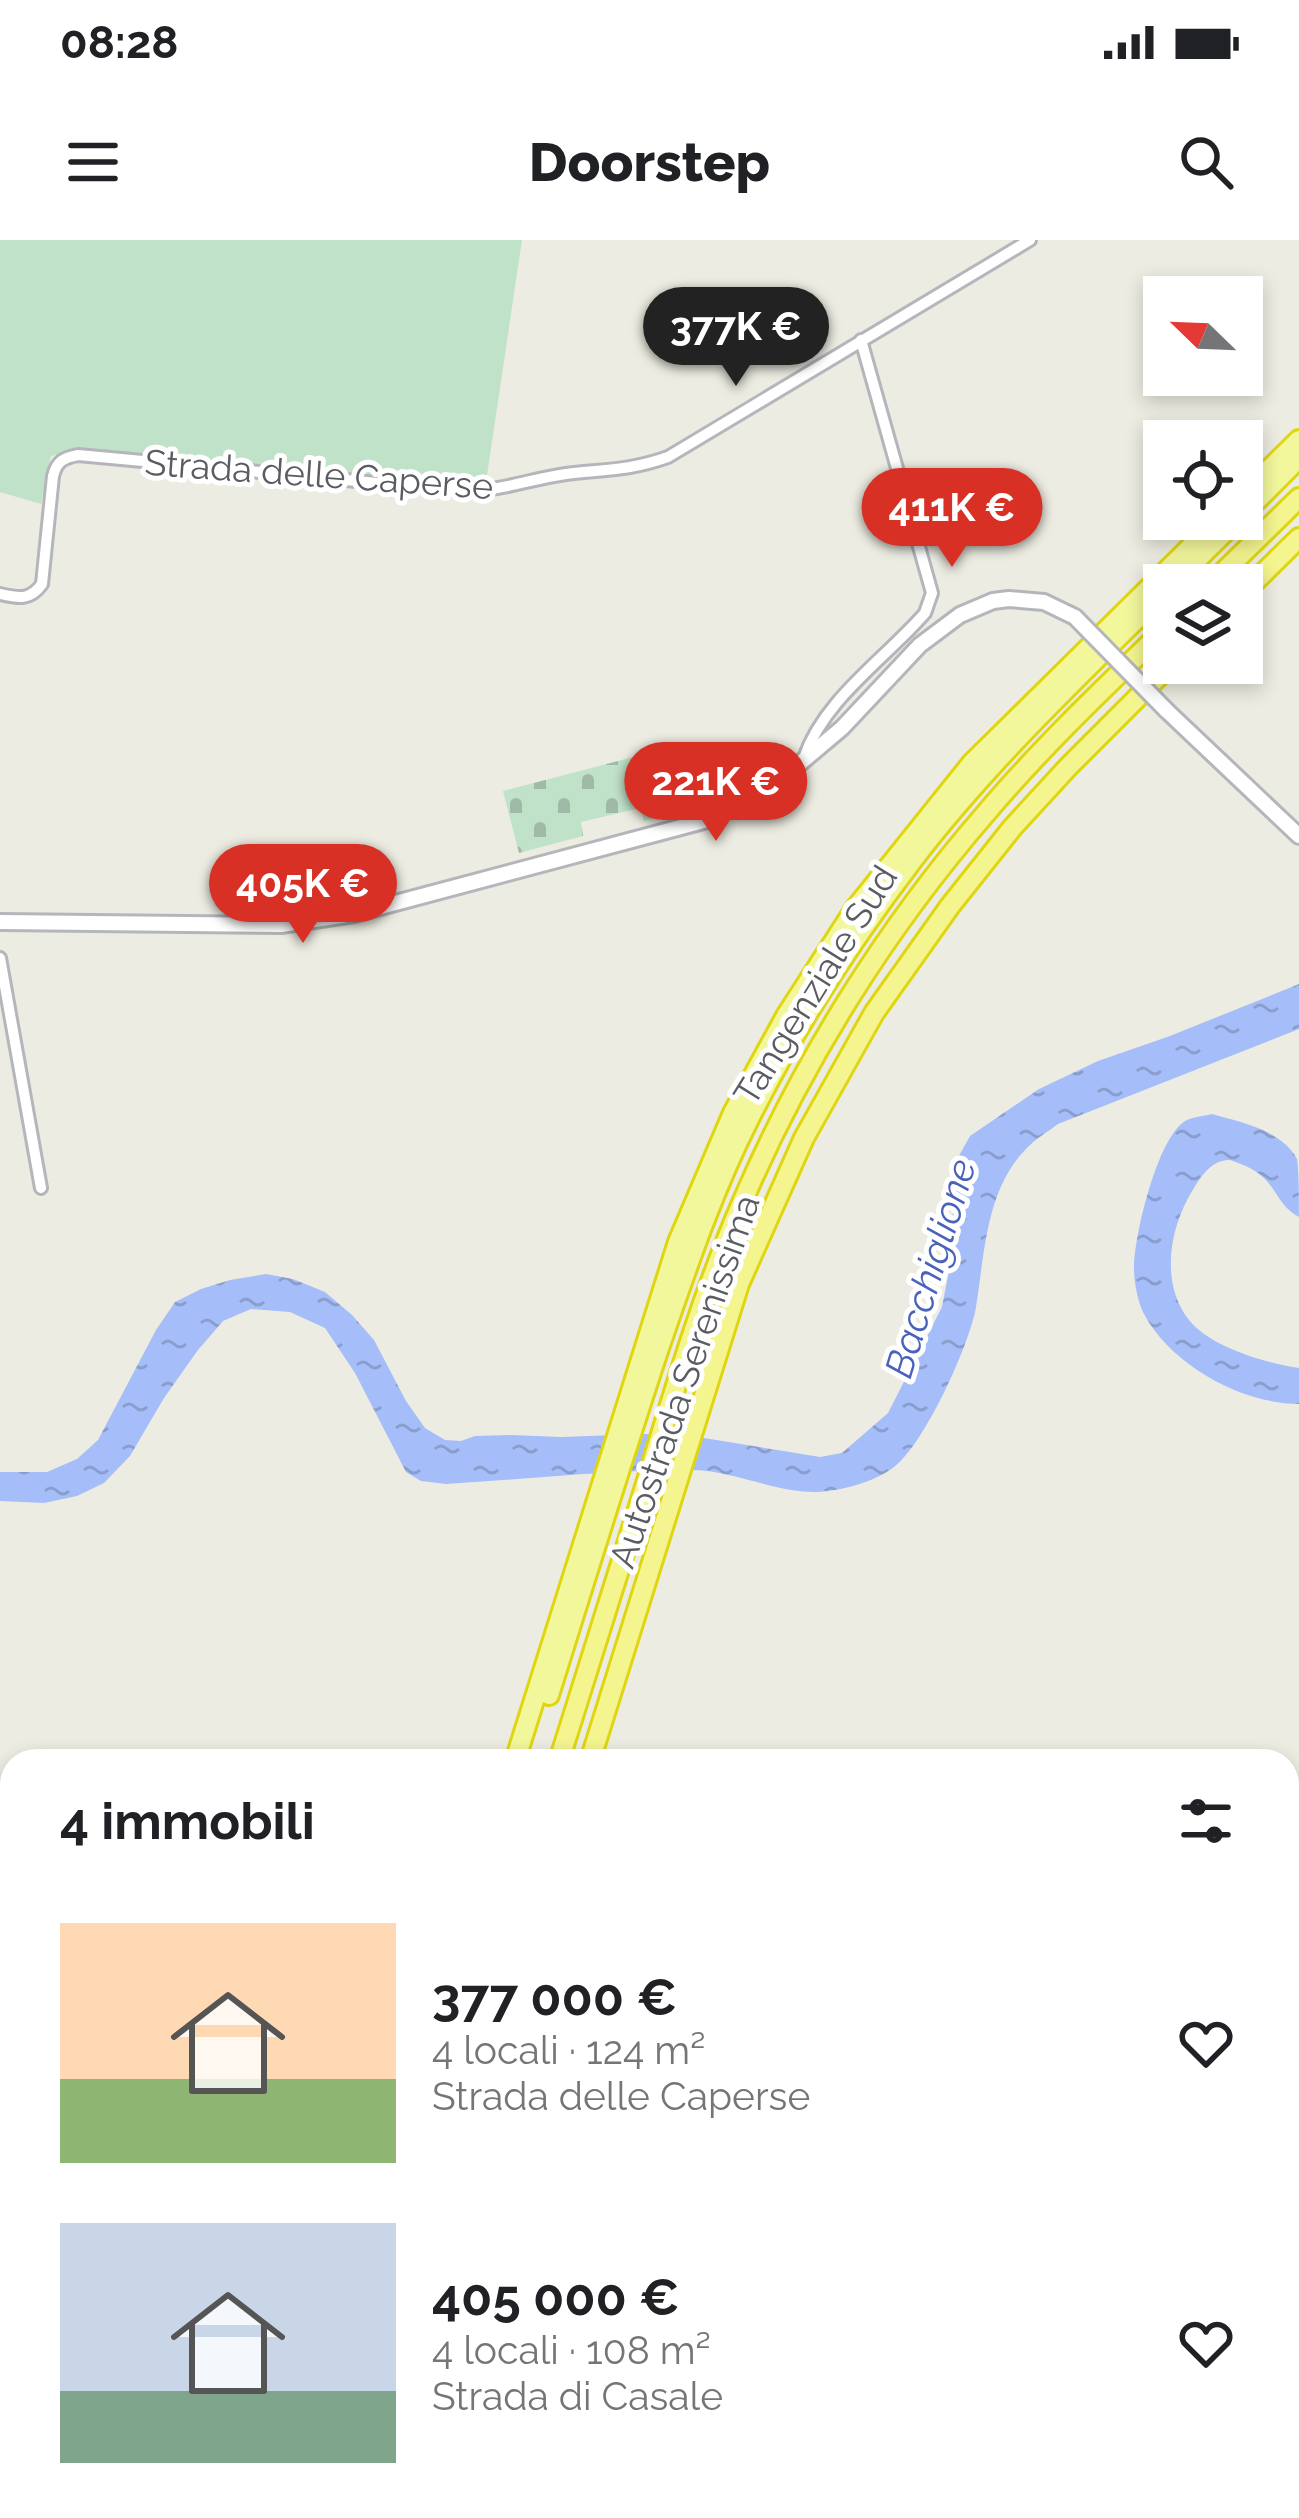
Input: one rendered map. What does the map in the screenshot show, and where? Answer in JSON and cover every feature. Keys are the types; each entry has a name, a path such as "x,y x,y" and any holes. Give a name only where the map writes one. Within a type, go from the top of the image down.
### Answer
{"highway":[{"path":"1263,475 1299,440"},
{"path":"1263,494 1299,458"},
{"path":"1231,564 1299,498"},
{"path":"1263,573 1299,538"},
{"name":"Tangenziale Sud","path":"531,1749 678,1242 733,1113 786,1016 855,909 972,763 1198,540"},
{"path":"1192,564 1217,540"},
{"name":"Tangenziale Sud","path":"628,1419 706,1214 748,1121 830,978 915,857 993,765 1143,613"},
{"name":"Autostrada Serenissima","path":"563,1749 714,1272 744,1197 813,1060 925,888 986,812 1143,651"},
{"name":"Autostrada Serenissima","path":"594,1749 739,1284 803,1138 874,1013 936,924 1012,828 1152,684"},
{"name":"Tangenziale Sud","path":"519,1749 609,1483"}],"street":[{"name":"Strada delle Caperse","path":"0,594 28,597 42,584 52,476 65,457 464,491 509,488 564,474 630,469 668,457 1030,240"},
{"path":"803,761 824,719 925,613 932,593 861,340"},
{"path":"0,922 281,925 354,914 711,819 773,786 842,728 920,645 960,615 1009,598 1044,602 1075,617 1299,836"},
{"path":"0,958 41,1188"}],"green space":[{"path":"0,240 522,240 486,482 464,487 76,451 51,456 41,504 0,492"},
{"path":"664,749 666,757 671,756 686,809 644,821 640,808 581,822 583,836 519,853 503,791"}],"water":[{"name":"Bacchiglione","path":"1299,984 1299,1029 1058,1124 1015,1162 996,1200 972,1324 955,1368 906,1455 868,1481 817,1492 691,1470 446,1484 421,1481 406,1472 355,1373 325,1328 290,1312 251,1309 223,1321 198,1350 130,1456 104,1483 77,1496 44,1503 0,1501 0,1472 47,1472 77,1459 98,1440 175,1302 230,1280 266,1274 325,1292 352,1315 374,1340 425,1428 445,1440 646,1434 704,1438 820,1457 842,1453 888,1413 942,1307 951,1260 955,1163 970,1136 1039,1089 1098,1061"},
{"path":"1212,1114 1259,1129 1290,1149 1297,1159 1299,1217 1261,1175 1230,1160 1217,1163 1200,1178 1179,1219 1171,1254 1174,1289 1189,1320 1210,1338 1255,1358 1299,1368 1299,1404 1255,1397 1210,1378 1172,1350 1140,1304 1135,1254 1157,1167 1185,1121"}]}
